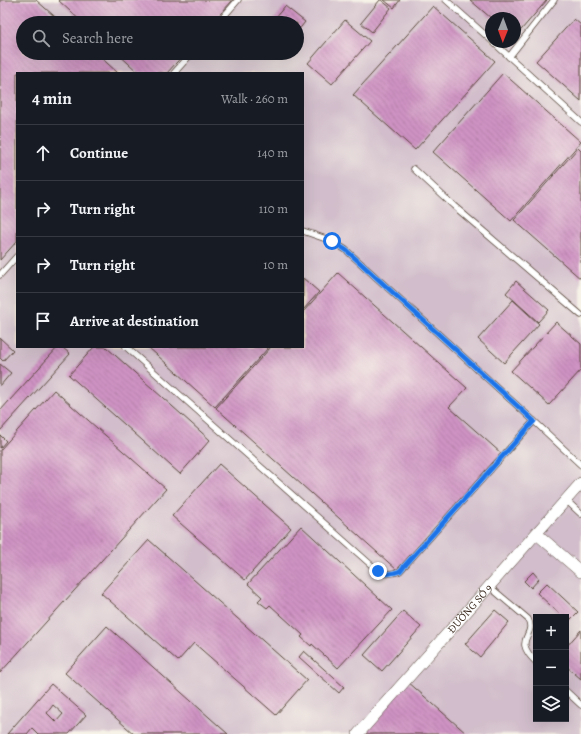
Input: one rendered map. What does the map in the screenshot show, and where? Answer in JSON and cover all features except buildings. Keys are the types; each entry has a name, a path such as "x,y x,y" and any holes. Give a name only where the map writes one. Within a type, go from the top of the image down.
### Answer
{"street":[{"name":"ĐƯỜNG SỐ 9","path":"358,734 538,534 581,483"},
{"path":"538,534 581,572"}],"lane":[{"path":"224,16 238,0"},
{"path":"446,0 485,35"},
{"path":"509,57 554,0"},
{"path":"499,48 581,122"},
{"path":"175,72 186,60"},
{"path":"414,169 454,206 581,315"},
{"path":"304,231 332,241 346,250 581,465"},
{"path":"0,275 16,257"},
{"path":"127,348 378,571 383,573 393,574 400,571 534,421"},
{"path":"566,500 581,514"},
{"path":"490,586 528,619 531,624 524,645 528,654 533,659"},
{"path":"569,694 581,705"}],"shaded area":[{"path":"0,0 581,0 581,734 0,734"}],"route":[{"path":"332,241 346,250 534,421 400,571 393,574 378,571"}]}
